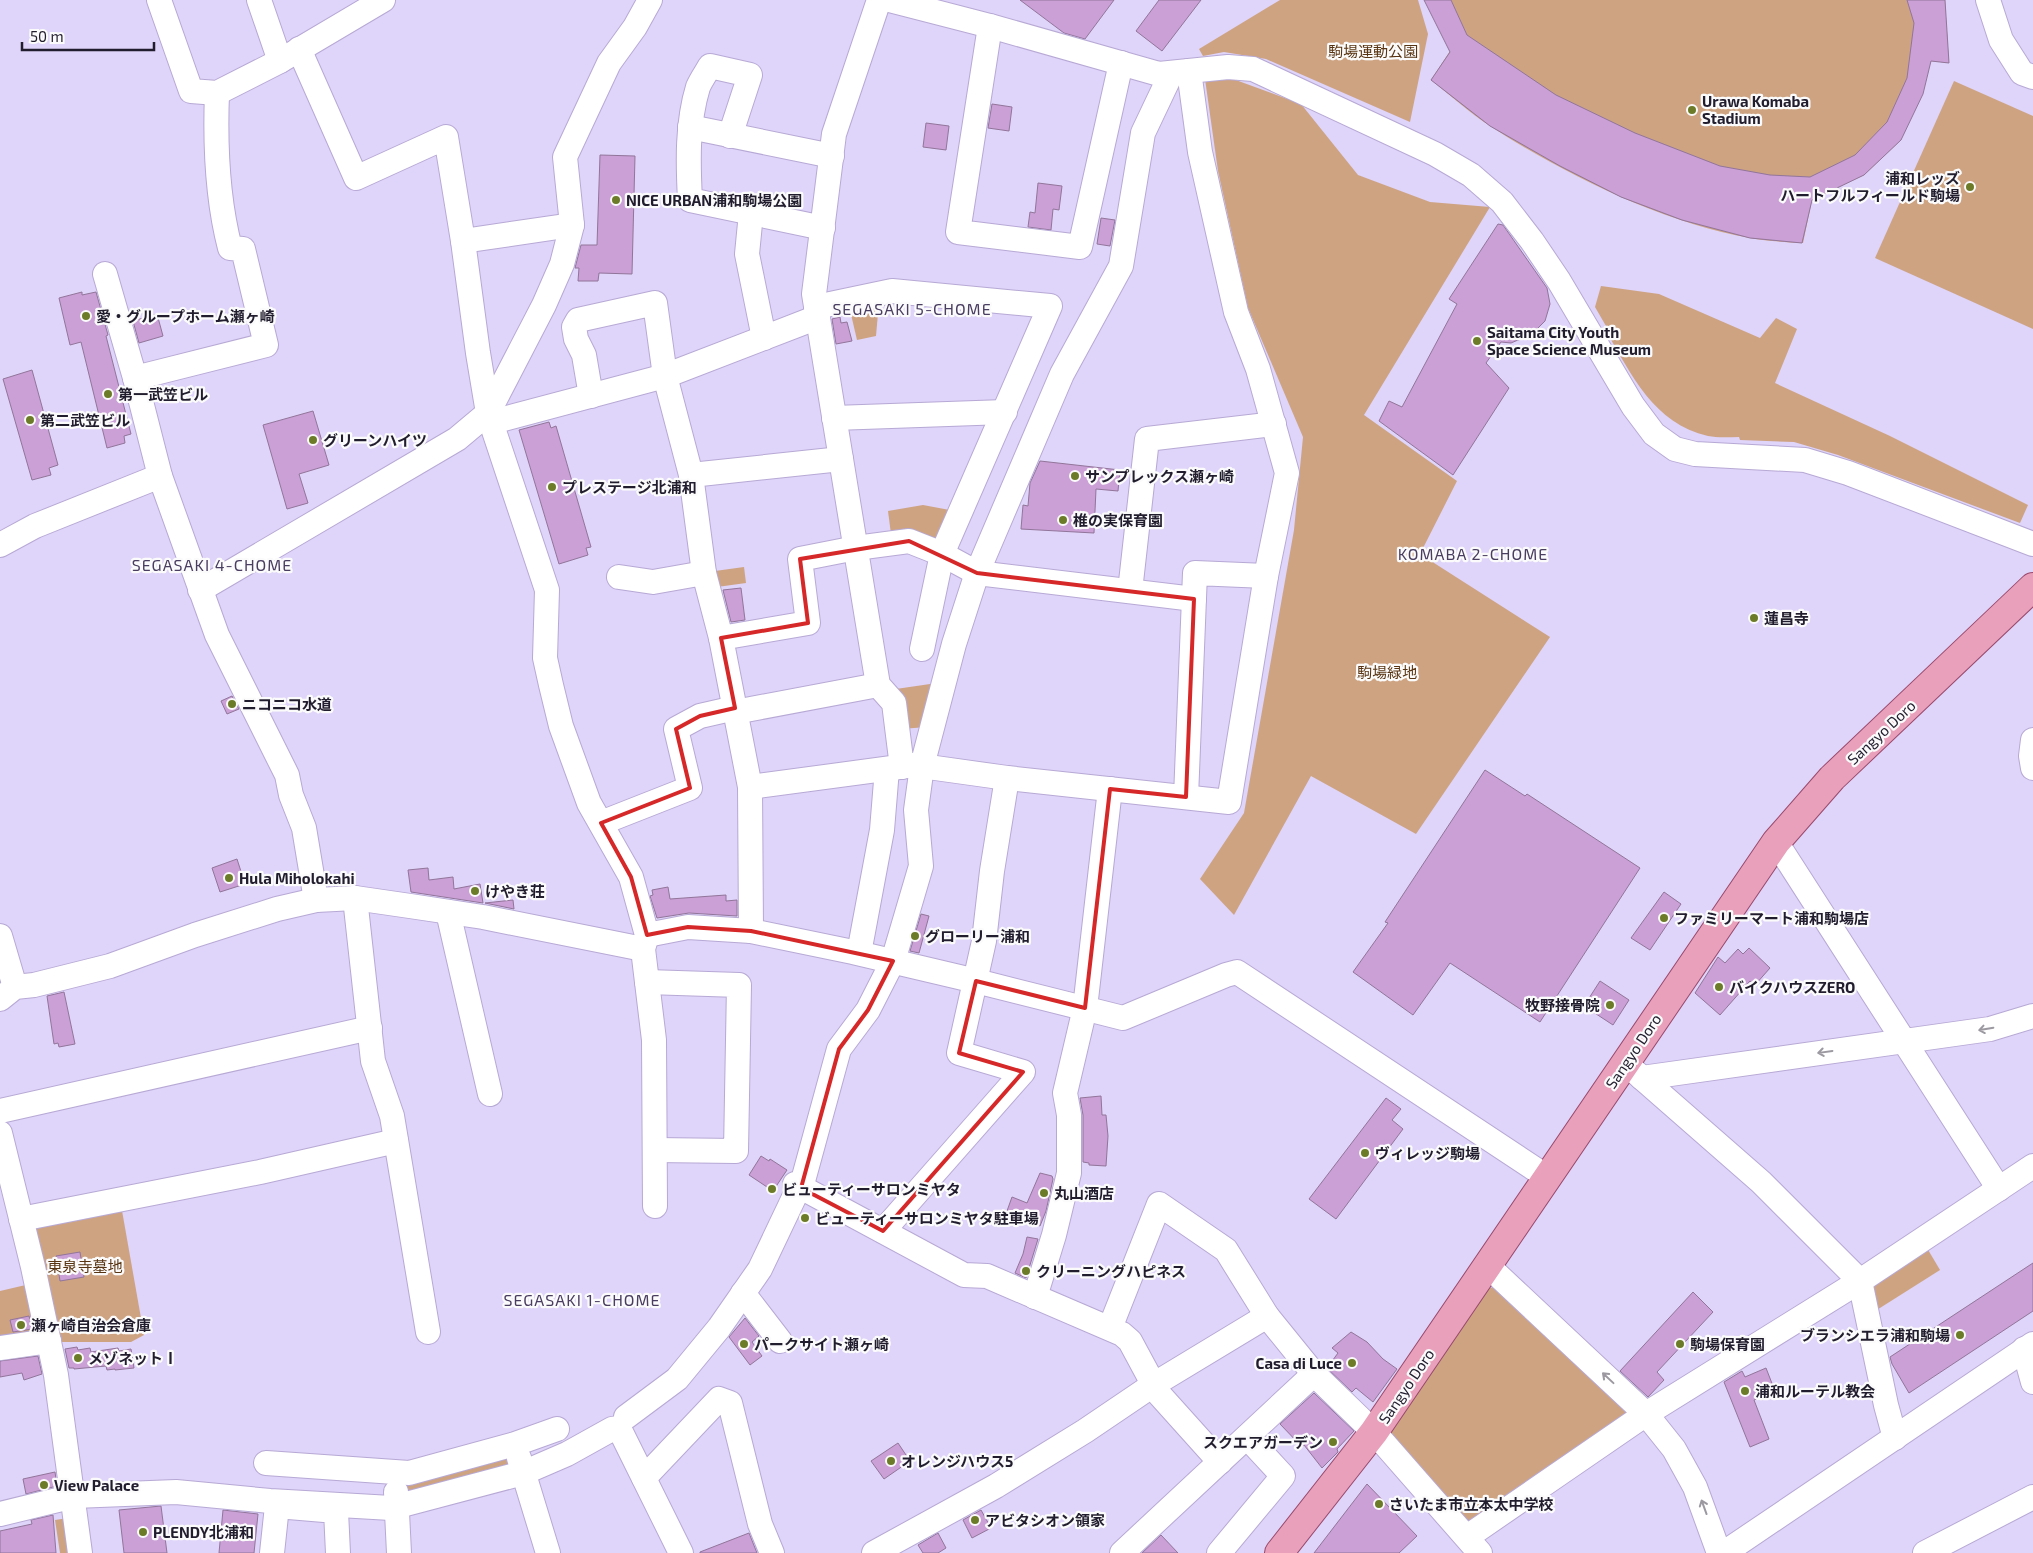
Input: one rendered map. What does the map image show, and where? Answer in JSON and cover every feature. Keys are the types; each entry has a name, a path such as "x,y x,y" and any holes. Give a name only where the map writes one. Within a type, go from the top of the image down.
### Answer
{"main road":[{"name":"Sangyo Doro","path":"1278,1553 1374,1432 1547,1177 1634,1071 1776,842 1832,778 2032,595"}],"street":[{"path":"159,0 191,90 217,93 289,55 360,6 383,0"},
{"path":"259,0 356,178 446,137 463,241 478,353 490,417 547,590 545,658 561,726 589,803 631,877 645,942 647,982 654,1040 655,1206"},
{"path":"490,417 562,264 572,225 565,156 609,63 634,28 650,0"},
{"path":"0,1514 74,1496 176,1492 270,1502 347,1506 396,1506 523,1472 567,1454 612,1429 677,1379 719,1328 760,1269 798,1186 839,1049 868,1010 893,962 921,866 916,810 904,767 894,703 878,685 814,294 834,134 879,0"},
{"path":"889,0 947,7 990,26 1159,74 1228,67 1253,69 1435,154 1471,175 1502,202 1560,281 1633,406 1654,434 1675,449 1695,454 1805,460 1848,473 2033,544"},
{"path":"1988,0 2001,40 2022,73 2033,76"},
{"path":"990,26 958,232 1080,247 1121,63"},
{"path":"730,136 750,75 710,66 699,85 690,127 688,159 690,200 823,228"},
{"path":"750,787 904,767 1229,802 1266,576 1287,473 1258,369 1236,312 1180,72"},
{"path":"859,953 882,830 904,767 954,644 977,573 1062,374 1121,266 1143,133 1180,72"},
{"path":"135,378 266,345 243,249 230,248 225,226 215,132 217,93"},
{"path":"690,127 832,156"},
{"path":"751,213 747,254 764,338"},
{"path":"463,241 572,225"},
{"path":"105,274 135,378 160,476 200,590 217,636 287,775 304,828 316,900"},
{"path":"200,590 457,439 490,417 591,396 665,376 764,338 817,312 892,291 1050,306 942,554 922,650"},
{"path":"591,396 584,355 576,338 574,327 578,320 655,303 665,376 691,475 704,573 721,638 750,787 751,931"},
{"path":"834,418 1005,412"},
{"path":"1130,591 1147,439 1274,424"},
{"path":"691,475 841,459"},
{"path":"0,545 35,526 160,476"},
{"path":"721,638 808,623 800,559 856,548 909,541 942,554 977,573 1194,599"},
{"path":"1186,797 1195,572 1266,576"},
{"path":"619,577 653,582 704,573"},
{"path":"601,823 690,788 676,728 700,716 878,685"},
{"path":"2033,740 2031,756 2033,768"},
{"path":"883,1232 1022,1072 959,1053 984,941 992,871 1007,778"},
{"path":"1034,1297 1054,1235 1069,1173 1069,1115 1065,1093 1085,1008 1110,789"},
{"path":"1776,842 1999,1189"},
{"path":"355,898 372,1061 392,1116 428,1332"},
{"path":"0,936 8,993 110,966 195,935 277,909 316,900 355,898 583,936 645,942 688,926 751,931 859,953 1123,1018 1237,972 1547,1177"},
{"path":"448,912 490,1094"},
{"path":"647,982 739,985 736,1151 655,1150"},
{"path":"1634,1071 1903,1041 1990,1029 2033,1016"},
{"path":"0,1112 370,1028"},
{"path":"1634,1071 1760,1182 1860,1281 1894,1438"},
{"path":"0,1133 56,1375 74,1496 80,1553"},
{"path":"21,1219 260,1172 396,1141"},
{"path":"1110,1328 1159,1204 1226,1250 1267,1316 1314,1374 1374,1432 1474,1545 1646,1414 1860,1281 2033,1166"},
{"path":"798,1186 964,1275 987,1276 1110,1328 1130,1341 1158,1394 1220,1462"},
{"path":"1488,1266 1646,1414 1674,1449 1696,1487 1719,1553"},
{"path":"743,1293 780,1341"},
{"path":"891,1549 1085,1431 1153,1385 1267,1316"},
{"path":"0,1348 49,1341"},
{"path":"1724,1553 2029,1347 2033,1382"},
{"path":"1122,1553 1314,1374"},
{"path":"644,1478 719,1399 730,1403 760,1524 772,1553"},
{"path":"623,1422 644,1478 681,1553"},
{"path":"266,1463 409,1473 515,1444 557,1429"},
{"path":"1219,1553 1283,1476 1247,1437"},
{"path":"515,1444 548,1553"},
{"path":"399,1473 395,1483 399,1553"},
{"path":"1925,1553 2033,1497"},
{"path":"272,1553 277,1506 336,1511 338,1553"}],"highlighted area":[{"path":"909,541 977,573 1194,599 1186,797 1110,789 1085,1008 976,981 959,1053 1023,1072 883,1231 801,1188 839,1049 868,1010 893,961 751,931 688,927 647,935 631,877 601,823 690,788 676,729 700,716 735,708 721,638 808,623 800,559"}],"green space":[{"name":"駒場運動公園","path":"1280,0 1418,0 1428,34 1410,122 1266,59 1224,52 1203,56 1199,49"},
{"name":"Urawa Komaba Stadium","path":"1427,0 1945,0 1949,63 1931,61 1901,140 1864,175 1812,200 1803,243 1763,240 1717,231 1649,209 1582,179 1519,144 1483,121 1431,80 1450,51"},
{"name":"駒場緑地","path":"1205,79 1233,79 1301,104 1358,175 1430,202 1490,207 1364,415 1457,481 1420,554 1550,637 1416,834 1311,776 1234,915 1200,879 1244,813 1294,530 1303,437 1248,308 1218,171"},
{"name":"浦和レッズ ハートフルフィールド駒場","path":"1954,81 2033,116 2033,329 1875,258"},
{"path":"1601,286 1659,294 1760,338 1776,318 1797,329 1775,383 1890,436 2028,505 2020,523 1838,455 1794,442 1740,440 1739,437 1708,436 1689,430 1673,421 1646,395 1606,331 1606,326 1595,307"},
{"path":"879,302 876,336 857,340 850,310"},
{"path":"923,505 955,511 942,543 891,534 888,511"},
{"path":"744,567 746,583 717,587 715,571"},
{"path":"937,683 927,727 901,729 889,690"},
{"name":"東泉寺墓地","path":"121,1205 144,1335 131,1342 55,1342 31,1224"},
{"path":"1924,1243 1940,1270 1872,1313 1870,1280"},
{"path":"30,1284 41,1337 0,1342 0,1291"},
{"path":"1496,1287 1630,1415 1467,1524 1392,1441 1389,1431 1488,1288"},
{"path":"503,1453 518,1471 401,1502 400,1484"},
{"path":"68,1518 73,1553 60,1553 55,1520"}],"building":[{"path":"1020,0 1114,0 1085,39 1064,33"},
{"path":"1159,0 1201,0 1162,51 1136,31"},
{"path":"1424,0 1451,0 1467,35 1556,95 1635,133 1720,166 1770,175 1810,177 1855,155 1887,122 1907,78 1914,23 1907,0 1945,0 1949,63 1931,61 1923,94 1901,140 1864,175 1812,200 1802,243 1750,238 1682,220 1621,197 1560,166 1490,126 1431,80 1450,52"},
{"path":"992,104 1012,107 1009,131 988,128"},
{"path":"926,123 949,126 946,150 923,147"},
{"name":"NICE URBAN浦和駒場公園","path":"600,155 635,156 632,274 599,273 598,281 578,281 579,268 575,268 581,245 597,245"},
{"path":"1038,183 1062,186 1059,210 1053,209 1051,230 1028,227 1030,212 1035,213"},
{"path":"1101,218 1115,220 1110,246 1097,244"},
{"path":"1498,224 1503,225 1547,288 1550,304 1545,321 1532,334 1511,343 1501,342 1486,363 1509,388 1453,475 1379,421 1389,401 1402,407 1457,304 1449,299"},
{"path":"82,292 82,295 96,292 131,434 124,436 125,443 107,448 81,342 70,345 59,298"},
{"path":"157,314 163,336 139,343 133,321"},
{"path":"840,317 841,323 847,322 852,341 836,344 832,319"},
{"name":"第二武笠ビル","path":"32,370 58,465 49,468 51,475 32,480 3,379"},
{"path":"313,411 329,465 299,474 308,503 287,509 263,425"},
{"name":"プレステージ北浦和","path":"549,422 551,428 556,426 591,547 586,548 588,555 559,564 519,430"},
{"path":"1040,461 1120,470 1118,491 1096,489 1094,533 1021,529 1023,505 1028,506 1030,483"},
{"path":"741,588 745,620 731,622 723,590"},
{"name":"ニコニコ水道","path":"232,696 239,709 227,714 221,701"},
{"path":"1485,770 1525,796 1527,794 1640,868 1540,1022 1450,963 1413,1015 1353,972 1388,923 1385,922"},
{"name":"Hula Miholokahi","path":"237,859 245,884 220,892 212,868"},
{"path":"428,868 429,880 453,877 454,889 480,884 483,903 411,892 408,870"},
{"path":"668,887 670,899 726,895 726,901 737,900 737,916 689,913 657,918 650,896 653,895 652,890"},
{"path":"1664,892 1681,904 1650,950 1631,938"},
{"path":"513,900 514,909 485,903"},
{"path":"921,914 929,916 919,953 910,951"},
{"path":"1749,948 1770,968 1755,985 1750,981 1720,1015 1695,993 1718,957 1725,963 1738,949 1743,954"},
{"path":"1600,981 1629,1000 1613,1025 1584,1006"},
{"path":"64,992 75,1044 59,1047 58,1043 54,1044 47,996"},
{"path":"1101,1096 1102,1115 1106,1115 1108,1136 1106,1166 1089,1165 1089,1163 1083,1162 1083,1115 1080,1098"},
{"name":"ヴィレッジ駒場","path":"1386,1098 1401,1109 1392,1120 1403,1129 1336,1219 1309,1199"},
{"path":"761,1156 769,1161 770,1159 787,1170 773,1191 749,1175"},
{"path":"1040,1173 1052,1176 1053,1179 1046,1211 1040,1226 1014,1216 1015,1214 1007,1211 1012,1197 1027,1203"},
{"path":"1027,1237 1038,1239 1026,1278 1015,1273 1023,1254"},
{"path":"80,1252 84,1277 60,1281 56,1256"},
{"name":"ブランシエラ浦和駒場","path":"2033,1263 2033,1311 1909,1393 1890,1357"},
{"path":"1693,1292 1713,1312 1657,1372 1664,1380 1648,1397 1620,1371"},
{"name":"瀬ヶ崎自治会倉庫","path":"29,1316 32,1329 13,1332 10,1320"},
{"name":"パークサイト瀬ヶ崎","path":"745,1318 759,1336 752,1342 762,1356 750,1365 729,1337"},
{"name":"Casa di Luce","path":"1351,1332 1367,1342 1383,1359 1397,1369 1373,1402 1356,1388 1352,1392 1327,1368 1338,1353 1332,1348"},
{"path":"77,1347 78,1350 90,1348 91,1352 118,1348 119,1351 131,1349 134,1368 107,1370 106,1366 69,1368 65,1349"},
{"path":"38,1356 42,1374 24,1380 22,1373 0,1377 0,1361"},
{"path":"1766,1368 1773,1386 1769,1395 1754,1400 1769,1439 1750,1447 1724,1382 1742,1371 1745,1377"},
{"path":"1314,1393 1354,1431 1337,1449 1338,1452 1322,1468 1304,1445 1302,1447 1280,1424"},
{"name":"オレンジハウス5","path":"898,1443 910,1461 884,1479 871,1461"},
{"name":"View Palace","path":"55,1472 57,1486 26,1494 23,1479"},
{"path":"1367,1484 1417,1536 1399,1553 1314,1553"},
{"name":"PLENDY北浦和","path":"161,1506 167,1553 124,1553 119,1510"},
{"path":"223,1510 258,1514 254,1553 219,1553"},
{"name":"アビタシオン領家","path":"981,1510 991,1528 972,1538 963,1520"},
{"path":"53,1515 56,1553 0,1553 0,1531 32,1524 31,1520"},
{"path":"749,1533 757,1553 700,1553 700,1552"},
{"path":"938,1533 946,1548 938,1553 923,1553 918,1545"},
{"path":"1161,1535 1178,1553 1142,1553"}],"place":[{"name":"Urawa Komaba Stadium","path":"1692,110"},
{"name":"浦和レッズ ハートフルフィールド駒場","path":"1970,187"},
{"name":"NICE URBAN浦和駒場公園","path":"616,200"},
{"name":"愛・グループホーム瀬ヶ崎","path":"86,316"},
{"name":"Saitama City Youth Space Science Museum","path":"1477,341"},
{"name":"第一武笠ビル","path":"108,394"},
{"name":"第二武笠ビル","path":"30,420"},
{"name":"グリーンハイツ","path":"313,440"},
{"name":"サンプレックス瀬ヶ崎","path":"1075,476"},
{"name":"プレステージ北浦和","path":"552,487"},
{"name":"椎の実保育園","path":"1063,520"},
{"name":"蓮昌寺","path":"1754,618"},
{"name":"ニコニコ水道","path":"232,704"},
{"name":"Hula Miholokahi","path":"229,878"},
{"name":"けやき荘","path":"475,891"},
{"name":"ファミリーマート浦和駒場店","path":"1664,918"},
{"name":"グローリー浦和","path":"915,936"},
{"name":"バイクハウスZERO","path":"1719,987"},
{"name":"牧野接骨院","path":"1610,1005"},
{"name":"ヴィレッジ駒場","path":"1365,1153"},
{"name":"ビューティーサロンミヤタ","path":"772,1189"},
{"name":"丸山酒店","path":"1044,1193"},
{"name":"ビューティーサロンミヤタ駐車場","path":"805,1218"},
{"name":"クリーニングハピネス","path":"1026,1271"},
{"name":"瀬ヶ崎自治会倉庫","path":"21,1325"},
{"name":"ブランシエラ浦和駒場","path":"1960,1335"},
{"name":"パークサイト瀬ヶ崎","path":"744,1344"},
{"name":"駒場保育園","path":"1680,1344"},
{"name":"メゾネットⅠ","path":"78,1358"},
{"name":"Casa di Luce","path":"1352,1363"},
{"name":"浦和ルーテル教会","path":"1745,1391"},
{"name":"スクエアガーデン","path":"1333,1442"},
{"name":"オレンジハウス5","path":"891,1461"},
{"name":"View Palace","path":"44,1485"},
{"name":"さいたま市立本太中学校","path":"1379,1504"},
{"name":"アビタシオン領家","path":"975,1520"},
{"name":"PLENDY北浦和","path":"143,1532"}],"district":[{"name":"SEGASAKI 5-CHOME","path":"912,308"},
{"name":"KOMABA 2-CHOME","path":"1473,553"},
{"name":"SEGASAKI 4-CHOME","path":"212,564"},
{"name":"SEGASAKI 1-CHOME","path":"582,1299"}]}
